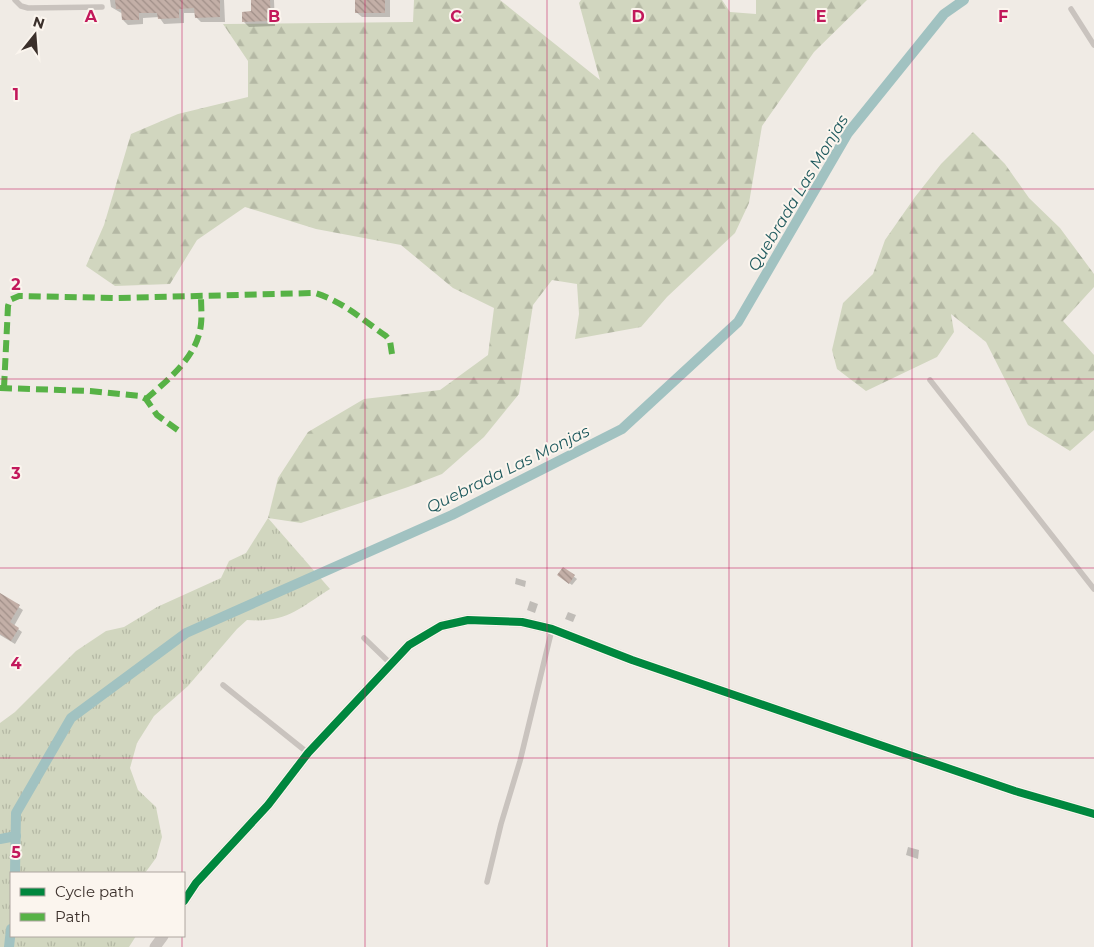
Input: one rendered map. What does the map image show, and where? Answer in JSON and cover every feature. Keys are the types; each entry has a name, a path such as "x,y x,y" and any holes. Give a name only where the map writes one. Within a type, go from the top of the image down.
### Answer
{"street":[{"path":"185,900 196,884 268,805 308,753 391,664 419,637 456,622 485,619 506,620 552,629 632,660 960,773 1094,814"}],"lane":[{"path":"15,0 21,6 28,8 102,7"},
{"path":"1071,9 1094,45"},
{"path":"930,380 1094,589"},
{"path":"487,882 501,824 520,761 552,629"},
{"path":"364,638 391,664"},
{"path":"223,685 308,753"}],"green space":[{"path":"414,0 500,0 600,80 579,3 581,0 722,0 730,12 756,14 756,0 867,0 814,52 762,126 749,203 735,233 667,297 641,327 575,339 579,314 577,284 552,280 533,305 519,394 484,437 442,474 301,523 268,518 278,478 308,432 364,399 440,390 488,355 494,308 453,288 401,245 316,229 245,207 197,240 170,284 115,286 86,266 104,225 131,134 178,114 248,97 248,61 223,24 413,22"},
{"path":"973,132 1005,164 1029,198 1060,228 1094,274 1094,287 1063,321 1094,355 1094,430 1070,451 1028,425 986,342 951,314 954,332 937,357 866,391 837,369 832,350 843,303 873,274 885,240 915,197 941,164"},
{"path":"268,518 330,589 292,613 282,617 247,620 188,686 154,716 137,743 130,768 138,790 156,807 162,837 156,858 146,872 10,872 10,937 135,937 129,947 0,947 0,723 15,712 76,651 106,631 124,627 157,607 221,578 229,561 246,553"}],"building":[{"path":"115,0 220,0 220,17 195,18 194,8 179,9 179,18 158,19 157,13 139,13 139,20 122,20 121,9 116,9"},
{"path":"251,0 270,0 271,21 242,22 242,12 251,11"},
{"path":"355,0 385,0 385,13 355,13"},
{"path":"563,567 575,575 569,584 557,575"},
{"path":"0,593 20,605 10,622 19,628 11,641 0,634"}],"waterway":[{"name":"Quebrada Las Monjas","path":"15,872 16,813 71,718 186,633 452,515 622,429 738,322 848,133 944,14 964,0"},
{"path":"0,839 16,836"},
{"name":"Quebrada Las Monjas","path":"9,947 10,937"}],"marked path":[{"path":"4,388 8,306 10,300 19,296 117,298 315,293 343,306 386,336 390,341 392,354"},
{"path":"146,399 181,366 194,346 199,336 201,324 201,296"},
{"path":"0,388 90,391 140,396 146,399 157,415 179,431"}],"cycle path":[{"path":"185,900 196,883 268,805 308,753 409,645 441,626 468,620 522,622 552,629 632,660 924,760 1015,791 1094,814"}]}
